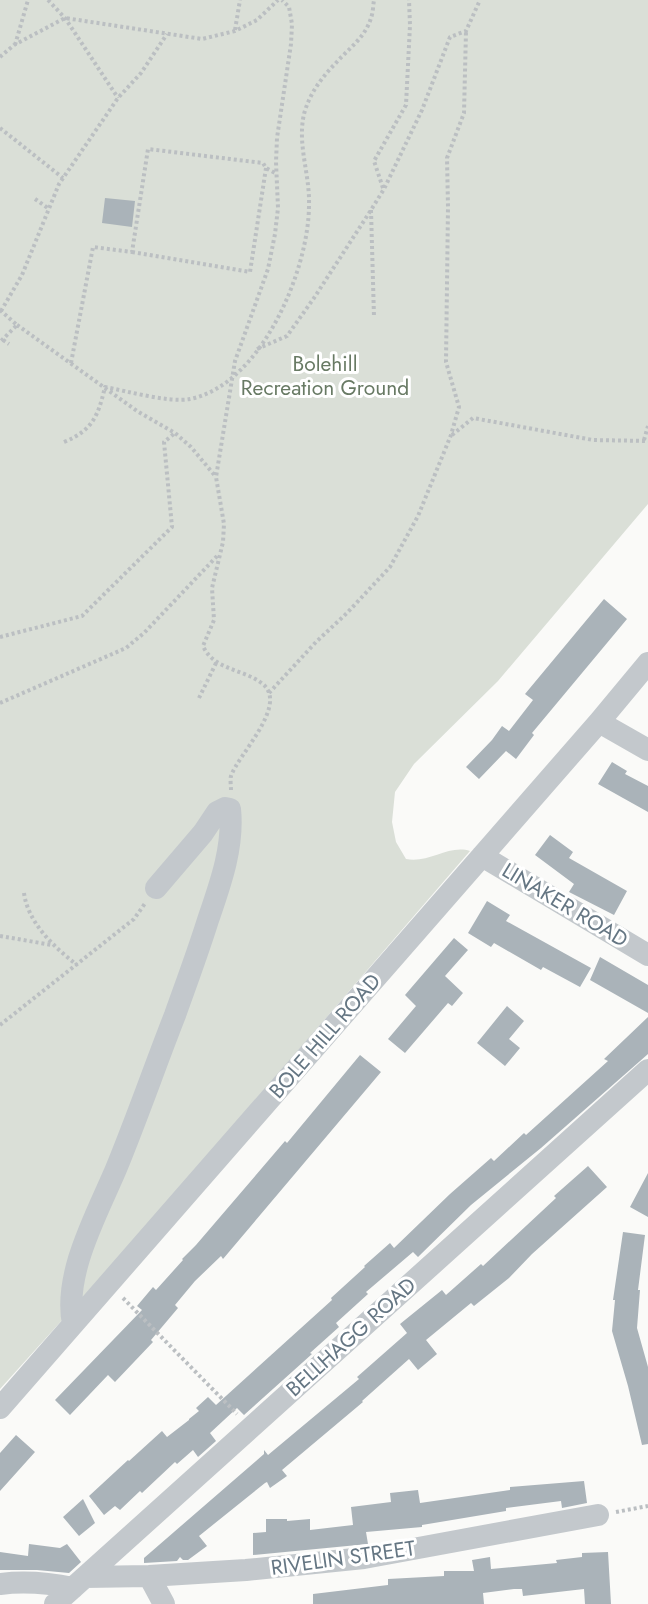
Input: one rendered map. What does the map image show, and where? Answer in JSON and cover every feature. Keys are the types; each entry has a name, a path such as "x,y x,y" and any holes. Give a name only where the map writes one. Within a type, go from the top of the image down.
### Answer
{"street":[{"name":"BOLE HILL ROAD","path":"0,1408 648,663"},
{"path":"599,722 648,750"},
{"path":"73,1324 72,1286 81,1257 193,965 224,873 231,823 230,809 225,808 217,812 156,888"},
{"name":"LINAKER ROAD","path":"482,856 648,955"},
{"name":"BELLHAGG ROAD","path":"55,1604 648,1070"},
{"name":"RIVELIN STREET","path":"0,1584 17,1582 56,1584 246,1570 364,1558 598,1515"},
{"path":"149,1576 164,1604"}],"path":[{"path":"14,45 28,0"},
{"path":"48,0 65,18 118,98"},
{"path":"235,31 240,0"},
{"path":"0,57 14,45 65,18 202,39 235,31 257,20 280,0 289,7 292,24 291,44 277,138 278,208 270,257 234,362 216,477 224,524 212,588 214,620 202,646 205,652 231,671 255,680 265,686 269,693 270,704 266,716 231,777 230,809"},
{"path":"105,387 167,399 187,400 205,396 233,376 257,350 291,295 308,235 310,202 301,136 304,113 313,92 322,79 366,30 372,18 374,0"},
{"path":"384,189 374,161 406,105 409,0"},
{"path":"269,693 390,567 418,516 451,435 459,407 446,362 447,158 464,113 466,32 480,0"},
{"path":"257,350 287,336 314,298 384,189 422,110 450,37 466,32"},
{"path":"166,34 141,73 118,98 63,178 22,275 0,310 17,326 137,411 175,434 190,447 216,477"},
{"path":"0,128 63,178"},
{"path":"132,252 148,149 263,164 277,174"},
{"path":"71,363 93,247 250,272 266,168"},
{"path":"35,199 49,209"},
{"path":"371,210 374,317"},
{"path":"9,344 1,341 17,326"},
{"path":"64,442 79,436 90,426 97,415 105,387"},
{"path":"451,435 473,417 593,440 646,440 648,426"},
{"path":"0,637 82,616 172,527 164,442 175,434"},
{"path":"0,703 126,648 144,633 220,553"},
{"path":"199,698 217,661"},
{"path":"0,1025 134,919 156,888"},
{"path":"24,893 26,906 52,945 77,965"},
{"path":"0,936 52,945"},
{"path":"136,1311 250,1427"},
{"path":"598,1515 648,1506"}],"green space":[{"name":"Bolehill Recreation Ground","path":"0,0 648,0 648,504 498,681 414,764 395,792 392,822 396,842 406,859 422,859 454,850 470,851 137,1237 0,1389"}],"building":[{"path":"105,198 135,201 132,227 102,223"},
{"path":"604,599 627,619 532,733 534,735 516,759 506,751 479,779 466,767 502,726 509,731 533,700 525,694"},
{"path":"612,762 627,771 625,774 648,786 648,812 598,784"},
{"path":"550,835 573,852 569,858 627,891 614,915 569,892 574,884 535,855"},
{"path":"487,901 510,915 506,921 591,968 580,987 543,967 541,970 494,943 491,947 468,933"},
{"path":"454,938 468,950 445,976 463,993 452,1006 448,1003 405,1053 388,1039 416,1006 405,995"},
{"path":"600,957 648,985 648,1013 590,980"},
{"path":"507,1006 524,1021 509,1039 520,1048 505,1066 477,1043"},
{"path":"648,1017 648,1054 541,1148 471,1205 418,1257 413,1252 366,1292 368,1294 336,1323 339,1327 310,1353 312,1354 244,1415 237,1408 210,1433 216,1441 198,1457 193,1450 177,1464 175,1462 120,1510 115,1506 104,1515 89,1496 128,1460 162,1431 167,1437 189,1420 199,1411 196,1408 208,1397 216,1405 332,1300 331,1298 390,1243 394,1248 491,1158 494,1161 524,1133 526,1135 608,1061 604,1059"},
{"path":"360,1055 381,1072 223,1259 221,1256 195,1281 175,1305 178,1308 151,1340 153,1342 115,1382 108,1375 70,1415 55,1400 142,1310 137,1306 153,1287 156,1290 183,1260 285,1141 287,1143"},
{"path":"588,1166 607,1187 532,1254 509,1278 474,1306 471,1303 426,1340 437,1354 418,1370 409,1359 363,1402 282,1470 287,1476 270,1488 267,1482 265,1483 199,1536 207,1546 188,1560 180,1557 177,1561 144,1563 144,1558 264,1454 264,1450 268,1455 359,1379 357,1377 407,1333 400,1324 442,1290 446,1295 481,1264 483,1266"},
{"path":"648,1173 648,1217 630,1207"},
{"path":"623,1232 645,1235 638,1290 640,1290 637,1328 648,1367 648,1444 642,1445 612,1331 615,1300 613,1300"},
{"path":"16,1435 35,1452 0,1491 0,1453"},
{"path":"584,1481 587,1503 562,1508 561,1501 506,1508 506,1511 422,1525 422,1527 366,1532 368,1544 253,1555 253,1533 266,1532 266,1519 287,1519 287,1521 310,1519 310,1530 353,1525 351,1507 391,1502 390,1493 418,1490 420,1503 510,1490 510,1487"},
{"path":"83,1499 95,1523 79,1536 63,1517"},
{"path":"29,1544 60,1548 67,1544 81,1562 69,1573 0,1570 0,1552 28,1556"},
{"path":"608,1552 611,1604 585,1604 584,1589 523,1596 522,1589 514,1589 483,1593 484,1604 313,1604 313,1594 388,1585 388,1579 444,1576 444,1571 474,1571 472,1560 490,1557 491,1569 557,1563 556,1560 582,1557 582,1553"}]}
